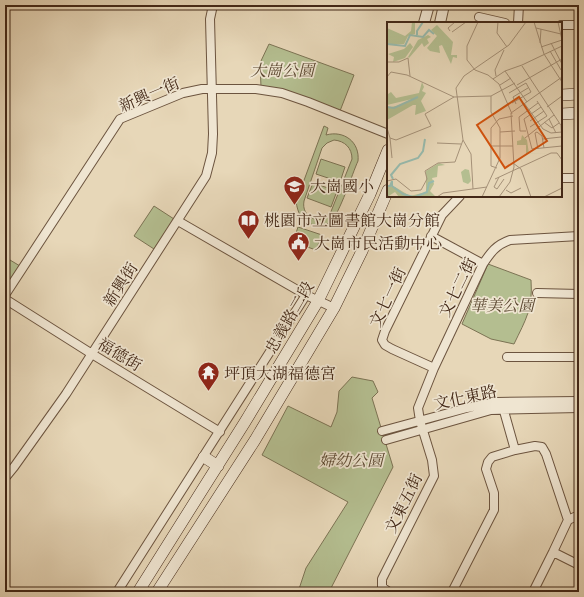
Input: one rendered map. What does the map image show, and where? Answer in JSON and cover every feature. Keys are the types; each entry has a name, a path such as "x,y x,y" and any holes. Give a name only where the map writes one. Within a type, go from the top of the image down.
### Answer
{"main road":[{"path":"562,95 579,94"},
{"path":"562,114 579,113"},
{"name":"忠義路二段","path":"138,592 218,466 318,301 370,194 387,152"},
{"name":"忠義路二段","path":"157,592 255,440 334,308 362,251 387,192"},
{"path":"204,457 218,466"}],"street":[{"name":"新興街","path":"5,478 66,394 206,176 212,153 210,19 213,5"},
{"path":"424,22 429,5"},
{"path":"440,22 444,5"},
{"path":"518,22 519,5"},
{"path":"479,17 501,22"},
{"path":"562,25 579,25"},
{"name":"新興一街","path":"5,295 120,119 183,93 202,89 256,89 282,93 387,134"},
{"path":"562,178 579,178"},
{"name":"文七一街","path":"434,368 392,349 385,345 382,340 442,215 459,197"},
{"path":"178,221 306,295 334,308"},
{"path":"431,236 484,264"},
{"name":"文七二街","path":"421,425 418,408 434,368 490,254 499,244 510,240 579,236"},
{"path":"537,293 579,294"},
{"path":"117,592 306,295"},
{"name":"福德街","path":"5,299 220,432"},
{"path":"507,357 579,357"},
{"name":"文化東路","path":"382,431 421,425 491,410 502,406 579,401"},
{"path":"502,406 515,450"},
{"name":"文化東路","path":"502,406 579,408"},
{"name":"文化東路","path":"386,440 421,425"},
{"name":"文東五街","path":"389,592 382,587 382,580 434,476 432,460 421,425"},
{"path":"452,592 494,510 494,493 486,469 488,462 492,457 515,450 536,446 542,447 546,454 568,520"},
{"path":"533,592 568,520 579,515"},
{"path":"553,552 579,565"}],"green space":[{"name":"大崗公園","path":"269,44 354,75 340,111 261,87 260,63"},
{"path":"324,126 328,128 326,135 339,134 350,139 356,148 358,161 342,202 331,221 327,224 319,226 307,222 300,215 296,202","holes":["334,140 345,144 349,148 352,159 330,214 326,218 312,218 305,211 304,201 322,148 327,143"]},
{"path":"321,159 345,167 340,182 316,174"},
{"path":"313,183 337,191 331,207 307,198"},
{"path":"154,206 174,219 154,249 134,236"},
{"path":"298,227 322,235 316,250 293,242"},
{"path":"5,257 20,266 5,289"},
{"name":"華美公園","path":"488,264 531,280 531,299 528,314 514,344 491,339 462,324"},
{"name":"婦幼公園","path":"352,377 373,381 378,392 372,398 393,467 329,592 298,592 306,568 348,502 262,455 288,406 331,427 337,412 339,391"}],"place":[{"name":"大崗國小","path":"295,206"},
{"name":"桃園市立圖書館大崗分館","path":"248,240"},
{"name":"大崗市民活動中心","path":"298,262"},
{"name":"坪頂大湖福德宮","path":"208,392"}]}
